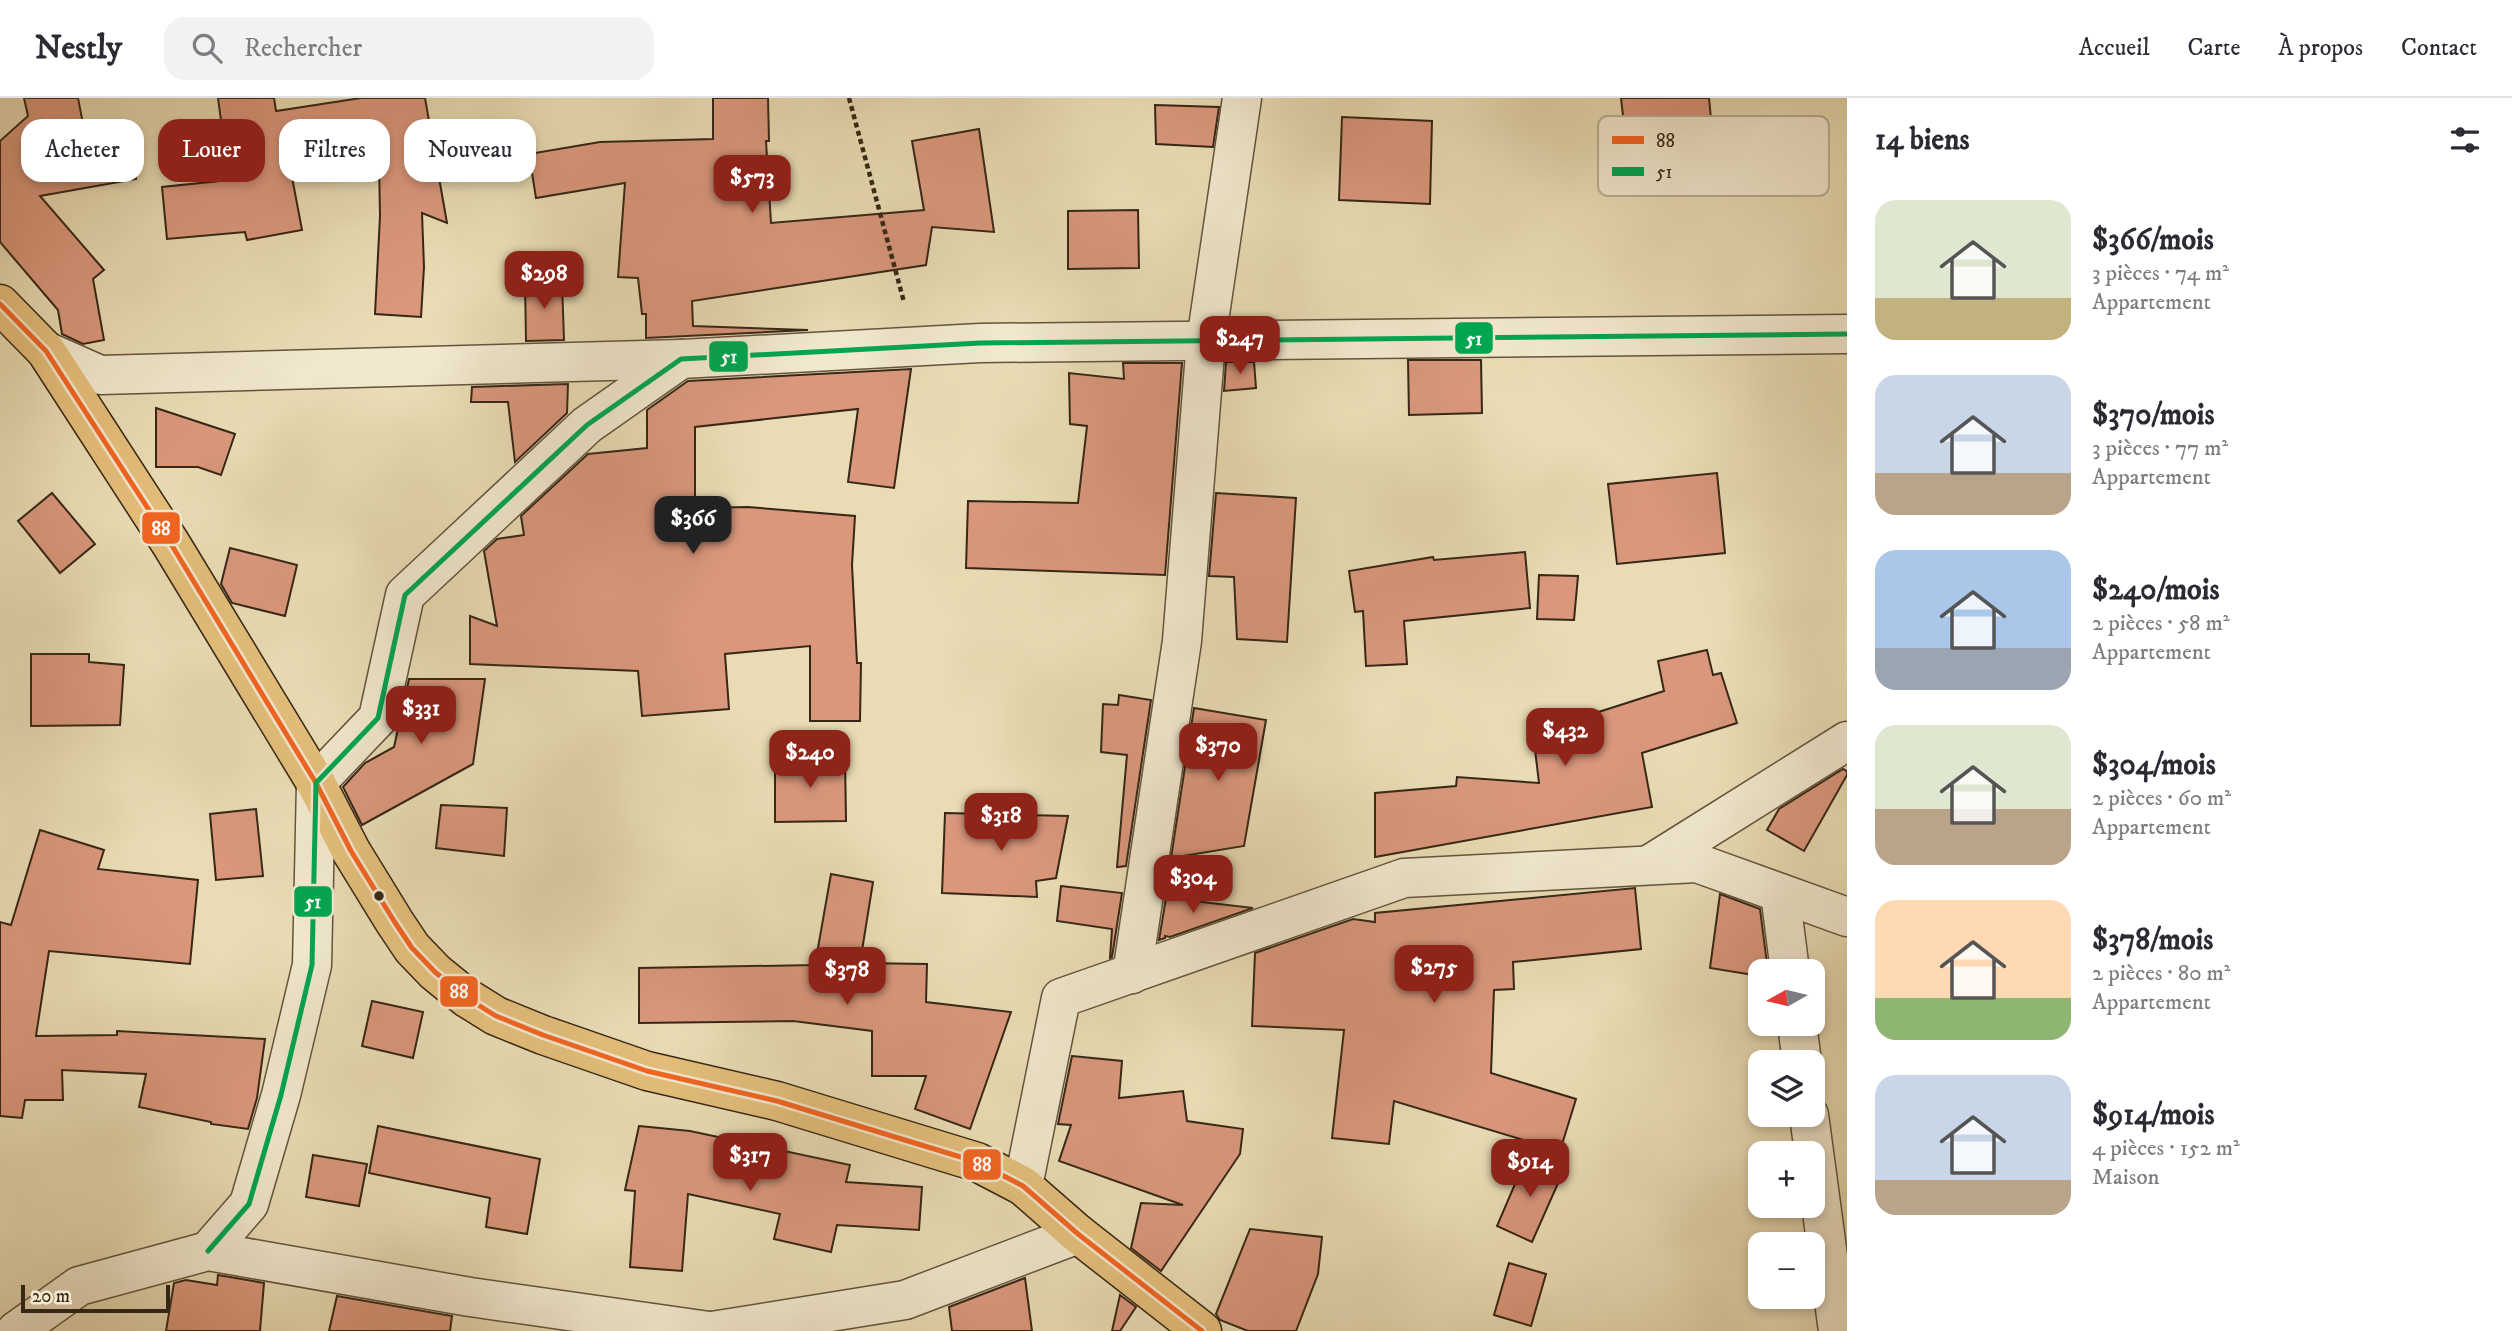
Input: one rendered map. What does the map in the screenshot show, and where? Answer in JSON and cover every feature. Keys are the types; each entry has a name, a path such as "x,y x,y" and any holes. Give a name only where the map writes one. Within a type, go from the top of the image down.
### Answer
{"main road":[{"path":"0,304 46,351 171,544 316,783 351,851 412,948 435,972 467,998 496,1016 648,1072 777,1101 977,1162 1023,1186 1078,1234 1202,1331"}],"street":[{"path":"1132,974 1182,641 1206,341 1242,98"},
{"path":"46,351 100,375 681,359 980,343 1847,334"},
{"path":"208,1251 248,1204 281,1095 312,965 316,783 378,718 405,595 587,425 681,359"},
{"path":"1647,866 1847,741"},
{"path":"1023,1186 1060,998 1404,878 1697,863 1847,917"},
{"path":"1780,892 1788,959"},
{"path":"1811,1127 1838,1331"},
{"path":"16,1331 79,1286 208,1251 470,1297 711,1331 905,1300 1078,1234"}],"path":[{"path":"849,98 916,346"}],"building":[{"path":"24,98 78,98 82,119 25,119 28,116"},
{"path":"218,98 274,98 276,111 361,98 425,98 429,119 404,119 404,182 440,182 447,223 422,213 424,267 421,317 375,314 379,182 390,182 390,119 279,119 279,182 293,182 302,230 247,240 245,232 167,239 162,187 210,182 265,182 265,119 221,119"},
{"path":"713,98 768,98 769,141 766,141 771,223 924,210 912,141 979,129 994,232 932,227 926,265 692,301 693,326 808,330 646,338 646,314 642,314 638,278 618,277 625,183 536,198 533,182 536,182 536,153 600,142 713,139"},
{"path":"1621,98 1709,98 1711,116 1623,116"},
{"path":"1155,105 1219,107 1213,147 1156,144"},
{"path":"1342,117 1432,121 1430,204 1339,200"},
{"path":"21,122 21,182 119,182 40,196 104,270 93,279 104,340 83,344 62,334 58,310 0,242 0,141"},
{"path":"1138,210 1139,268 1068,269 1068,211"},
{"path":"525,282 562,282 564,340 526,341"},
{"path":"1408,360 1481,360 1482,413 1409,415"},
{"path":"1226,362 1254,362 1256,388 1224,391"},
{"path":"1123,363 1182,363 1165,575 966,568 968,501 1078,503 1087,426 1070,424 1069,373 1124,379"},
{"path":"911,369 894,488 848,482 858,409 695,427 695,508 748,507 855,516 852,565 857,663 861,663 860,721 810,721 810,646 725,654 729,709 642,716 638,671 470,664 470,616 497,626 484,551 497,539 524,535 521,516 588,454 647,448 647,410 688,381"},
{"path":"568,384 567,413 515,462 508,402 471,402 472,387"},
{"path":"156,408 235,434 221,475 198,467 156,467"},
{"path":"1717,473 1725,553 1617,564 1608,484"},
{"path":"52,493 95,544 60,573 18,521"},
{"path":"1216,493 1296,498 1287,642 1237,639 1234,577 1209,576"},
{"path":"230,548 297,565 285,616 232,603 221,584"},
{"path":"1525,552 1530,608 1404,621 1407,664 1366,666 1363,611 1355,612 1349,571 1433,557 1434,560"},
{"path":"1539,575 1578,576 1574,620 1537,619"},
{"path":"1707,650 1713,675 1721,673 1737,723 1642,753 1652,807 1375,857 1375,793 1456,786 1457,777 1539,783 1533,733 1664,691 1658,661"},
{"path":"31,654 89,654 89,662 124,665 120,725 31,726"},
{"path":"409,679 485,679 473,764 362,825 343,787 365,763 394,747"},
{"path":"1119,695 1151,700 1126,866 1117,867 1127,755 1101,752 1103,704 1118,705"},
{"path":"1194,708 1266,720 1244,846 1171,858"},
{"path":"775,758 845,758 846,821 775,822"},
{"path":"1843,769 1847,771 1847,775 1804,851 1767,830 1779,809"},
{"path":"441,805 507,808 504,856 436,848"},
{"path":"256,809 263,876 216,880 210,814"},
{"path":"945,813 1068,816 1056,878 1036,881 1037,897 942,893"},
{"path":"40,830 104,850 98,869 198,880 190,964 49,951 36,1036 117,1035 117,1031 265,1039 257,1098 248,1129 211,1124 139,1107 146,1074 62,1070 63,1100 25,1100 22,1118 0,1116 0,922 11,925"},
{"path":"831,874 873,882 860,963 927,964 926,1002 1011,1012 970,1129 915,1109 926,1076 872,1076 872,1031 793,1021 639,1023 639,968 815,965"},
{"path":"1061,886 1122,893 1112,957 1110,958 1112,929 1057,921"},
{"path":"1635,888 1641,949 1513,962 1514,989 1494,990 1491,1073 1576,1099 1560,1151 1394,1101 1389,1144 1332,1138 1344,1030 1252,1026 1255,953 1353,919 1375,922 1375,913"},
{"path":"1720,894 1760,909 1766,959 1748,959 1748,974 1710,968"},
{"path":"1166,898 1253,908 1159,940"},
{"path":"372,1001 423,1012 413,1058 362,1046"},
{"path":"1072,1056 1122,1061 1119,1098 1183,1091 1187,1121 1243,1129 1240,1154 1161,1271 1131,1248 1141,1203 1183,1205 1059,1161 1071,1125 1058,1124"},
{"path":"378,1126 540,1159 527,1234 486,1227 490,1198 369,1173"},
{"path":"639,1126 690,1131 850,1165 846,1182 922,1187 919,1230 837,1225 831,1252 774,1239 780,1214 688,1194 682,1271 630,1267 635,1191 625,1190"},
{"path":"313,1155 367,1164 359,1206 306,1197"},
{"path":"1527,1156 1563,1172 1532,1242 1497,1226"},
{"path":"1250,1229 1322,1237 1318,1274 1296,1331 1248,1331 1220,1320 1216,1314"},
{"path":"1509,1263 1546,1274 1531,1326 1494,1315"},
{"path":"218,1275 264,1283 260,1331 166,1331 174,1283 186,1280 217,1285"},
{"path":"1025,1278 1032,1331 952,1331 949,1307"},
{"path":"1120,1295 1136,1307 1120,1331 1112,1331"},
{"path":"337,1296 452,1316 450,1331 329,1331"}],"transit line":[{"name":"88","path":"0,304 46,351 171,544 316,783 351,851 394,921 412,948 435,972 467,998 496,1016 543,1035 647,1071 777,1101 977,1162 1023,1186 1078,1234 1202,1331"},
{"name":"51","path":"208,1251 249,1204 281,1095 312,965 316,783 378,718 405,595 587,425 681,359 980,343 1847,334"}]}
